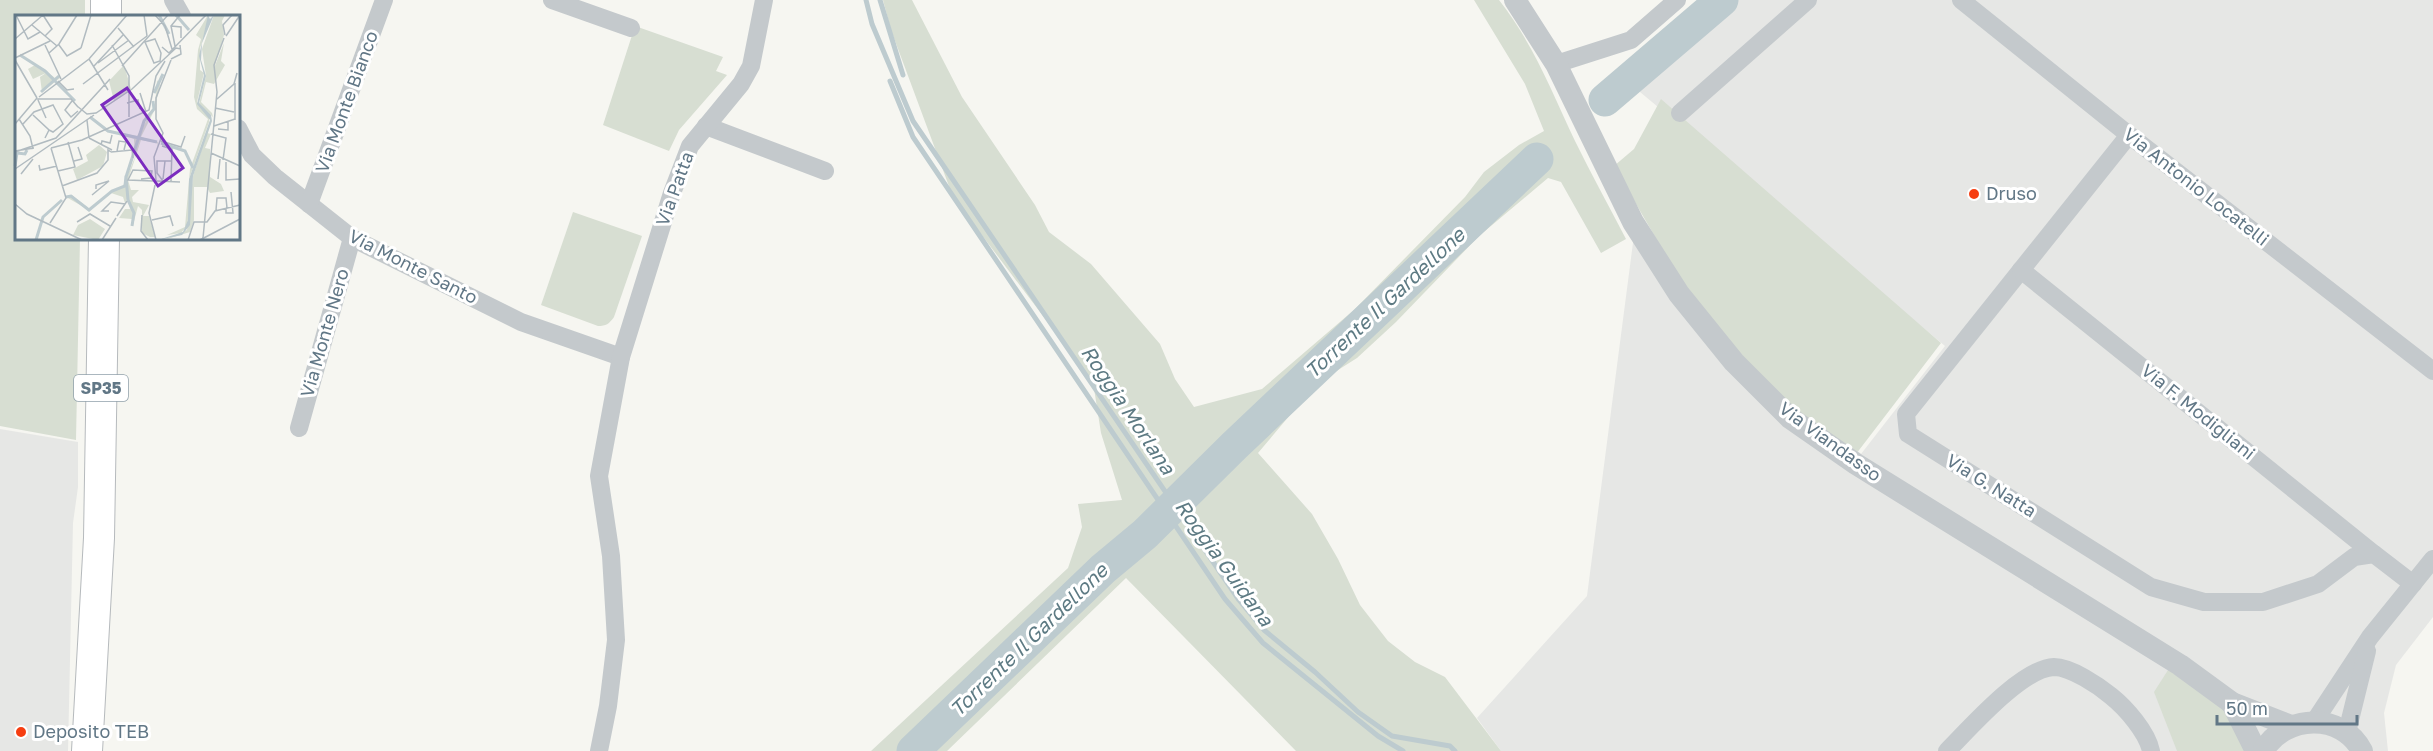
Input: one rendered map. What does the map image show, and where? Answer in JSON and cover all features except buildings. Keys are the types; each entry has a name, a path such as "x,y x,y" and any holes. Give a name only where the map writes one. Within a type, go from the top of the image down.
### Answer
{"highway":[{"name":"SP35","path":"96,751 104,240"},
{"path":"87,751 99,538"}],"street":[{"path":"173,0 181,15"},
{"name":"Via Monte Bianco","path":"309,204 384,0"},
{"path":"552,0 631,28"},
{"name":"Via Patta","path":"599,751 608,706 616,640 611,556 599,476 621,357 672,193 690,146 741,84 751,66 764,0"},
{"name":"Via Viandasso","path":"1515,0 1556,64 1633,222 1679,294 1734,362 1790,418 1856,464 2180,665 2232,703 2291,726"},
{"path":"1556,64 1631,40 1677,0"},
{"path":"1680,113 1808,0"},
{"name":"Via Antonio Locatelli","path":"1961,0 2433,371"},
{"path":"706,126 825,171"},
{"name":"Via Monte Santo","path":"240,132 252,155 352,238 521,322 621,357"},
{"name":"Via G. Natta","path":"2130,135 1906,414 1908,434 2151,587 2204,602 2263,602 2318,584 2354,557 2374,554"},
{"name":"Via Monte Nero","path":"299,428 352,238"},
{"name":"Via F. Modigliani","path":"2021,270 2374,554"},
{"path":"2374,554 2413,584"},
{"path":"2313,722 2370,637 2433,559"},
{"path":"2346,732 2370,637"},
{"path":"1947,751 2004,695 2029,675 2055,667 2094,681 2126,708 2151,751"},
{"name":"Via Viandasso","path":"2232,703 2256,751"},
{"path":"2264,751 2278,734 2291,726 2313,722 2331,724 2346,732 2362,751"}],"shaded area":[{"path":"0,0 85,0 85,15 15,15 15,240 80,240 76,440 0,426"},
{"path":"883,0 912,0 962,97 1035,205 1049,232 1091,264 1160,344 1175,379 1194,407 1262,389 1355,309 1465,197 1484,172 1519,145 1544,131 1525,84 1474,0 1499,0 1532,51 1626,239 1601,253 1561,182 1548,178 1479,236 1396,322 1357,358 1327,377 1290,415 1258,453 1312,514 1338,559 1360,605 1388,641 1415,662 1445,677 1501,751 1296,751 1126,578 947,751 871,751 1068,568 1082,527 1078,504 1122,500 1101,433 1093,382 953,197 891,30"},
{"path":"1728,0 2433,0 2433,617 2396,665 2384,713 2388,751 1501,751 1477,718 1587,596 1637,212 1741,347 1861,454 1945,346 1634,87"},
{"path":"635,26 723,57 716,71 727,75 679,130 669,151 603,125"},
{"path":"1661,99 1941,343 1853,458 1754,374 1679,278 1614,166 1634,149"},
{"path":"573,212 642,236 614,317 603,326 541,305"},
{"name":"Deposito TEB","path":"0,429 78,442 78,487 73,523 68,751 0,751"},
{"path":"2170,667 2224,710 2249,751 2177,751 2154,692"}],"waterway":[{"name":"Roggia Morlana","path":"866,0 872,24 913,121 1239,600 1264,630 1315,672 1358,712 1392,736 1450,746 1455,751"},
{"name":"Roggia Guidana","path":"880,0 903,75"},
{"name":"Torrente Il Gardellone","path":"1605,100 1722,0"},
{"name":"Roggia Guidana","path":"890,81 913,137 1225,599 1263,643 1378,736 1403,751"},
{"path":"913,751 1103,569 1145,534 1234,446 1537,159"}],"place":[{"name":"Druso","path":"1974,194"},
{"name":"Deposito TEB","path":"21,732"}]}
